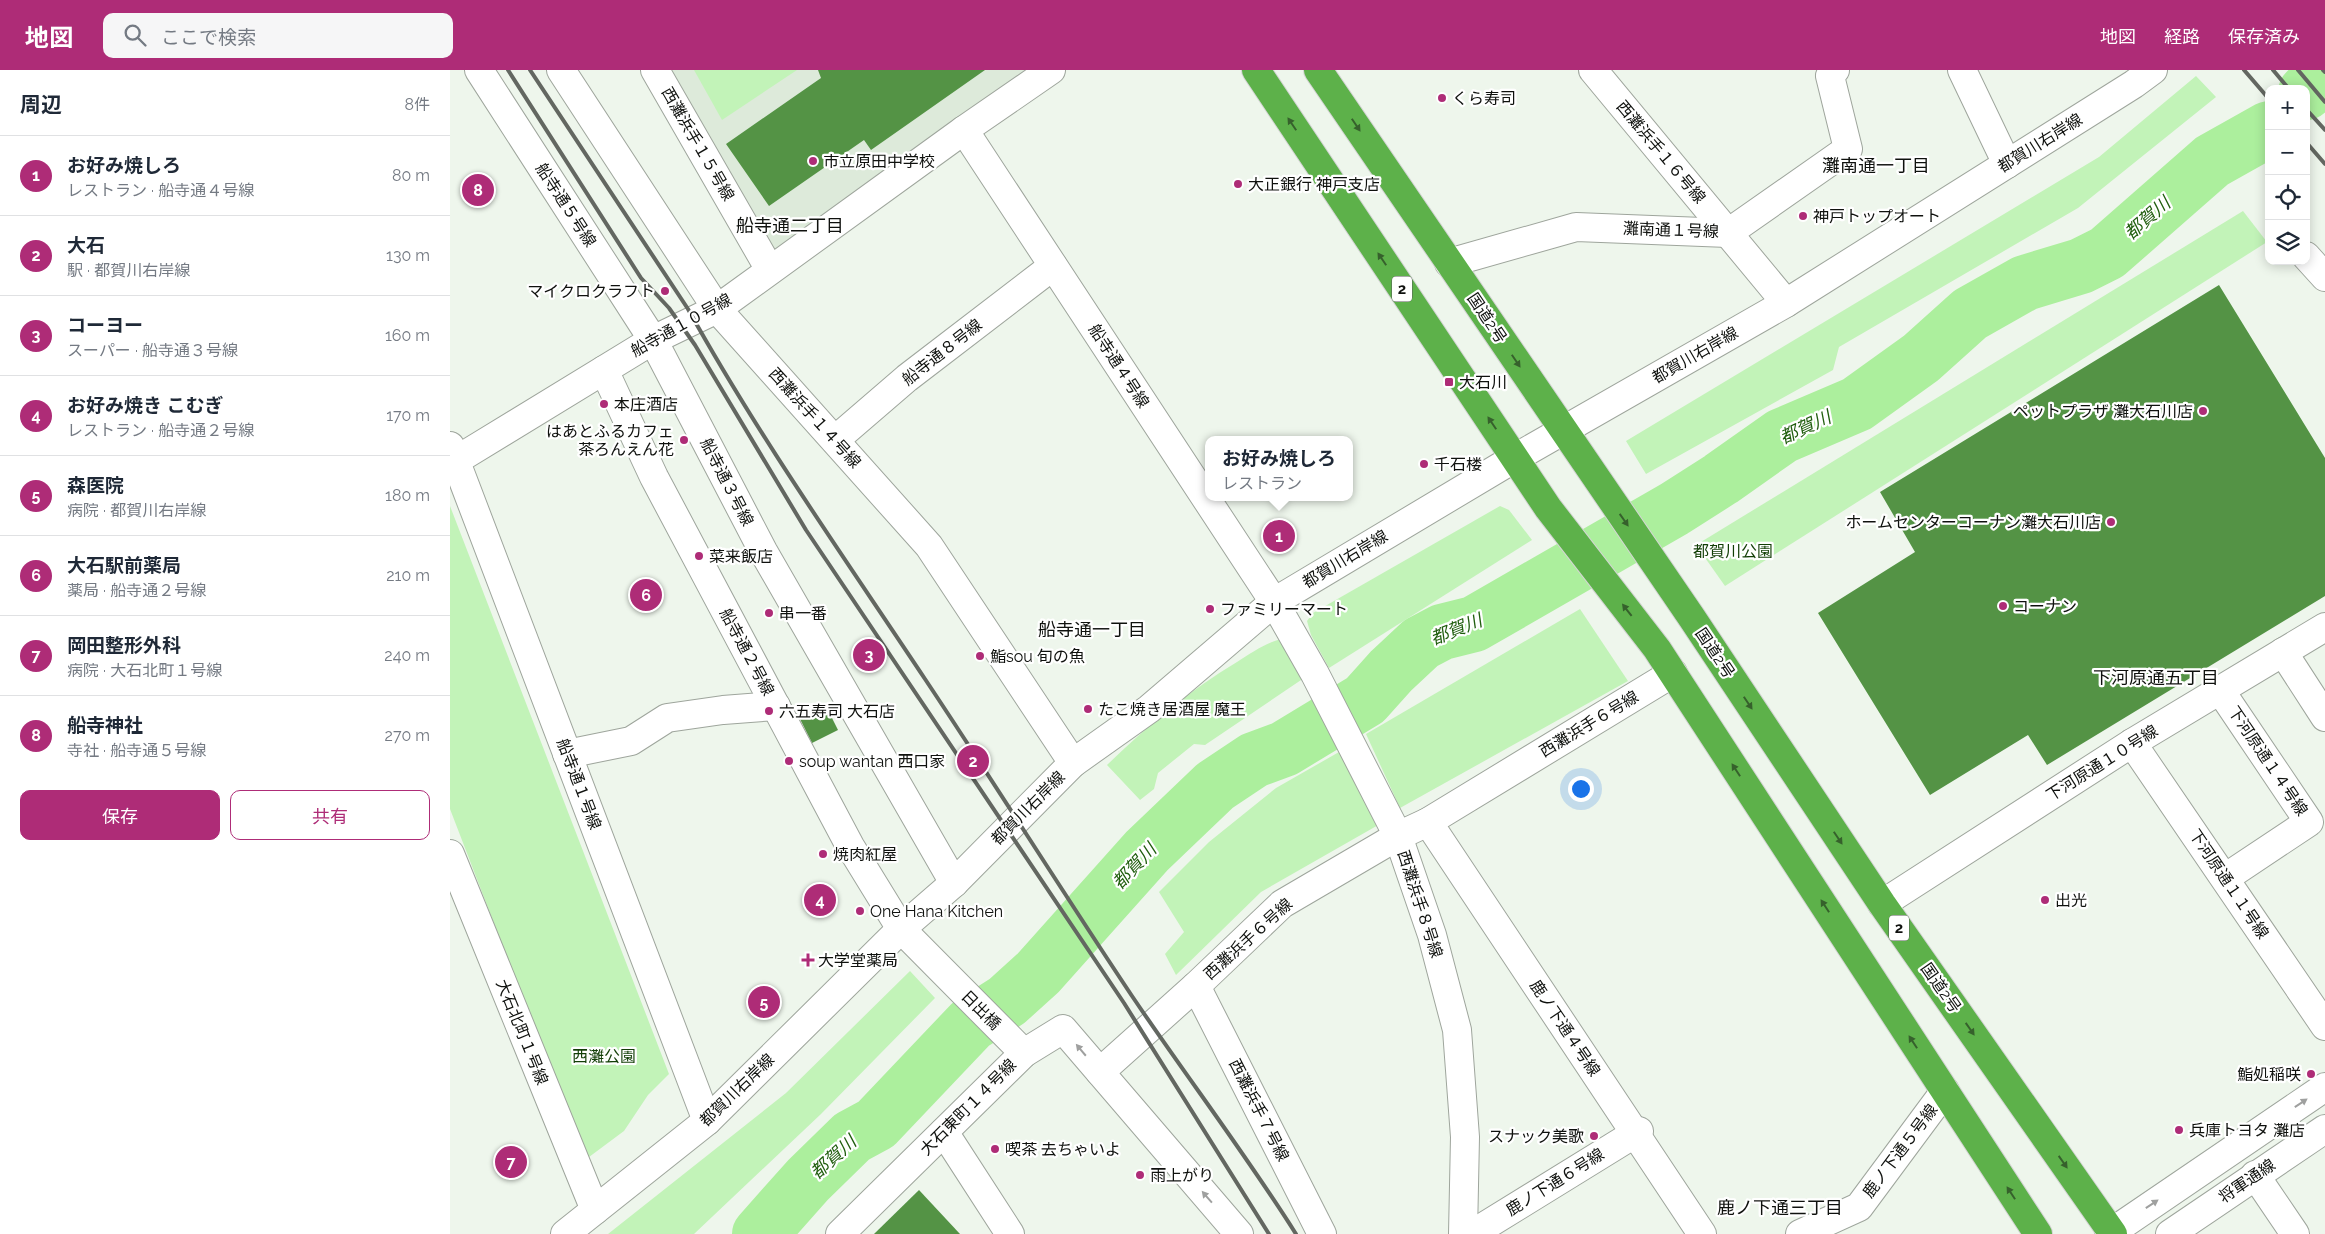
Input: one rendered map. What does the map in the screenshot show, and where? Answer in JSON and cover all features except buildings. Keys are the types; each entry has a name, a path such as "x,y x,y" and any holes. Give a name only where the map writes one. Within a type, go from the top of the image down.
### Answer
{"highway":[{"name":"2","path":"1256,70 1548,508 1657,649 2038,1234"},
{"name":"国道2号","path":"1318,70 1596,480 1692,618 1882,904 2111,1233"}],"street":[{"name":"船寺通５号線","path":"480,70 654,340"},
{"name":"西灘浜手１４号線","path":"561,70 717,309 929,546 1073,763"},
{"name":"西灘浜手１５号線","path":"655,70 770,270"},
{"name":"船寺通１０号線","path":"452,457 654,340 717,309 964,130 1051,70"},
{"name":"西灘浜手１６号線","path":"1592,70 1786,303"},
{"name":"灘南通１号線","path":"1449,263 1576,227 1728,232 1848,149 1830,76 1835,70"},
{"path":"1962,70 2007,164"},
{"name":"都賀川右岸線","path":"565,1234 707,1121 900,929 954,883 1073,763 1149,709 1274,602 1515,458 1564,432 1786,303 2007,164 2137,75"},
{"name":"船寺通４号線","path":"964,130 1205,497"},
{"path":"2310,260 2325,277"},
{"name":"船寺通８号線","path":"835,440 907,378 1053,266"},
{"name":"船寺通３号線","path":"654,340 763,551 954,883"},
{"name":"船寺通２号線","path":"604,370 654,476 850,846 900,929"},
{"name":"船寺通１号線","path":"452,457 707,1121"},
{"name":"船寺通４号線","path":"1208,501 1274,602"},
{"name":"西灘浜手８号線","path":"1274,602 1315,674 1398,836 1432,935 1457,1030 1465,1136 1463,1234"},
{"name":"下河原通１０号線","path":"1882,904 2132,743 2325,627"},
{"path":"2283,652 2325,717"},
{"name":"西灘浜手６号線","path":"1100,1072 1196,986 1282,904 1398,836 1428,822 1673,673"},
{"name":"下河原通１４号線","path":"2220,690 2309,822 2225,878"},
{"path":"567,754 632,742 667,718 723,710 776,706"},
{"name":"下河原通１１号線","path":"2132,743 2325,1026"},
{"name":"鹿ノ下通４号線","path":"1428,822 1637,1132 1702,1234"},
{"name":"大石北町１号線","path":"450,854 595,1210"},
{"name":"日出橋","path":"900,929 1017,1046"},
{"name":"西灘浜手７号線","path":"1196,986 1322,1234"},
{"name":"大石東町１４号線","path":"840,1234 944,1132 1017,1046 1062,1029 1100,1072"},
{"path":"1100,1072 1238,1234"},
{"path":"2111,1233 2325,1087"},
{"name":"鹿ノ下通５号線","path":"1800,1234 1859,1207 1945,1091"},
{"name":"将軍通線","path":"2170,1234 2325,1128"},
{"path":"944,1132 1010,1234"},
{"name":"鹿ノ下通６号線","path":"1472,1234 1637,1132"},
{"path":"2255,1175 2295,1234"}],"shaded area":[{"name":"市立原田中学校","path":"672,70 1028,70 775,251"}],"green space":[{"path":"694,70 797,70 722,120"},
{"path":"2196,76 2216,97 2078,208 1839,347 1833,370 1646,474 1626,441 2099,157"},
{"name":"都賀川公園","path":"2243,211 2265,239 2265,243 1725,586 1696,545"},
{"name":"西灘公園","path":"450,506 669,1074 648,1095 624,1131 585,1160 450,809"},
{"path":"1500,506 1509,510 1532,540 1329,668 1311,635 1307,621 1313,613"},
{"path":"1580,609 1628,681 1400,808 1366,734"},
{"path":"1281,639 1307,676 1205,745 1194,744 1158,773 1154,789 1140,800 1107,765 1153,723 1202,684 1258,649"},
{"path":"1339,752 1380,824 1261,892 1176,975 1165,954 1184,932 1159,892 1209,842 1276,788"},
{"path":"910,971 935,998 821,1114 694,1234 608,1234 786,1093"}],"waterway":[{"name":"都賀川","path":"2310,88 2325,74"},
{"name":"都賀川","path":"760,1234 808,1180 852,1137 876,1124 971,1024 1007,1001 1038,973 1147,851 1215,786 1254,760 1284,749 1365,700 1391,671 1421,643 1442,632 1474,624 1674,509 1782,436 1857,404 1921,358 1970,314 2025,283 2081,266 2107,253 2212,161 2267,130"}],"railway":[{"path":"508,70 641,278 669,308 695,345 806,530 1124,1003 1269,1234"},
{"path":"530,70 688,309 715,357 773,450 951,718 1080,917 1132,996 1296,1234"},
{"path":"2244,70 2265,94"},
{"path":"2273,70 2286,85"},
{"path":"2298,70 2325,102"},
{"path":"2310,113 2325,130"},
{"path":"2310,147 2325,164"}],"place":[{"name":"くら寿司","path":"1442,98"},
{"name":"市立原田中学校","path":"813,161"},
{"name":"大正銀行 神戸支店","path":"1238,184"},
{"name":"船寺神社","path":"478,190"},
{"name":"神戸トップオート","path":"1803,216"},
{"name":"マイクロクラフト","path":"665,291"},
{"name":"大石川","path":"1449,382"},
{"name":"本庄酒店","path":"604,404"},
{"name":"ペットプラザ 灘大石川店","path":"2203,411"},
{"name":"はあとふるカフェ 茶ろんえん花","path":"684,440"},
{"name":"千石楼","path":"1424,464"},
{"name":"ホームセンターコーナン灘大石川店","path":"2111,522"},
{"name":"お好み焼しろ","path":"1279,536"},
{"name":"菜来飯店","path":"699,556"},
{"name":"大石駅前薬局","path":"646,595"},
{"name":"コーナン","path":"2003,606"},
{"name":"ファミリーマート","path":"1210,609"},
{"name":"串一番","path":"769,613"},
{"name":"コーヨー","path":"869,655"},
{"name":"鮨sou 旬の魚","path":"980,656"},
{"name":"たこ焼き居酒屋 魔王","path":"1088,709"},
{"name":"六五寿司 大石店","path":"769,711"},
{"name":"soup wantan 西口家","path":"789,761"},
{"name":"大石","path":"973,761"},
{"name":"焼肉紅屋","path":"823,854"},
{"name":"お好み焼き こむぎ","path":"820,900"},
{"name":"出光","path":"2045,900"},
{"name":"One Hana Kitchen","path":"860,911"},
{"name":"大学堂薬局","path":"808,960"},
{"name":"森医院","path":"764,1002"},
{"name":"鮨処稲咲","path":"2311,1074"},
{"name":"兵庫トヨタ 灘店","path":"2179,1130"},
{"name":"スナック美歌","path":"1594,1136"},
{"name":"喫茶 去ちゃいよ","path":"995,1149"},
{"name":"岡田整形外科","path":"511,1162"},
{"name":"雨上がり","path":"1140,1175"}],"district":[{"name":"灘南通一丁目","path":"1876,165"},
{"name":"船寺通二丁目","path":"790,225"},
{"name":"船寺通一丁目","path":"1092,629"},
{"name":"下河原通五丁目","path":"2156,677"},
{"name":"鹿ノ下通三丁目","path":"1780,1207"}]}
